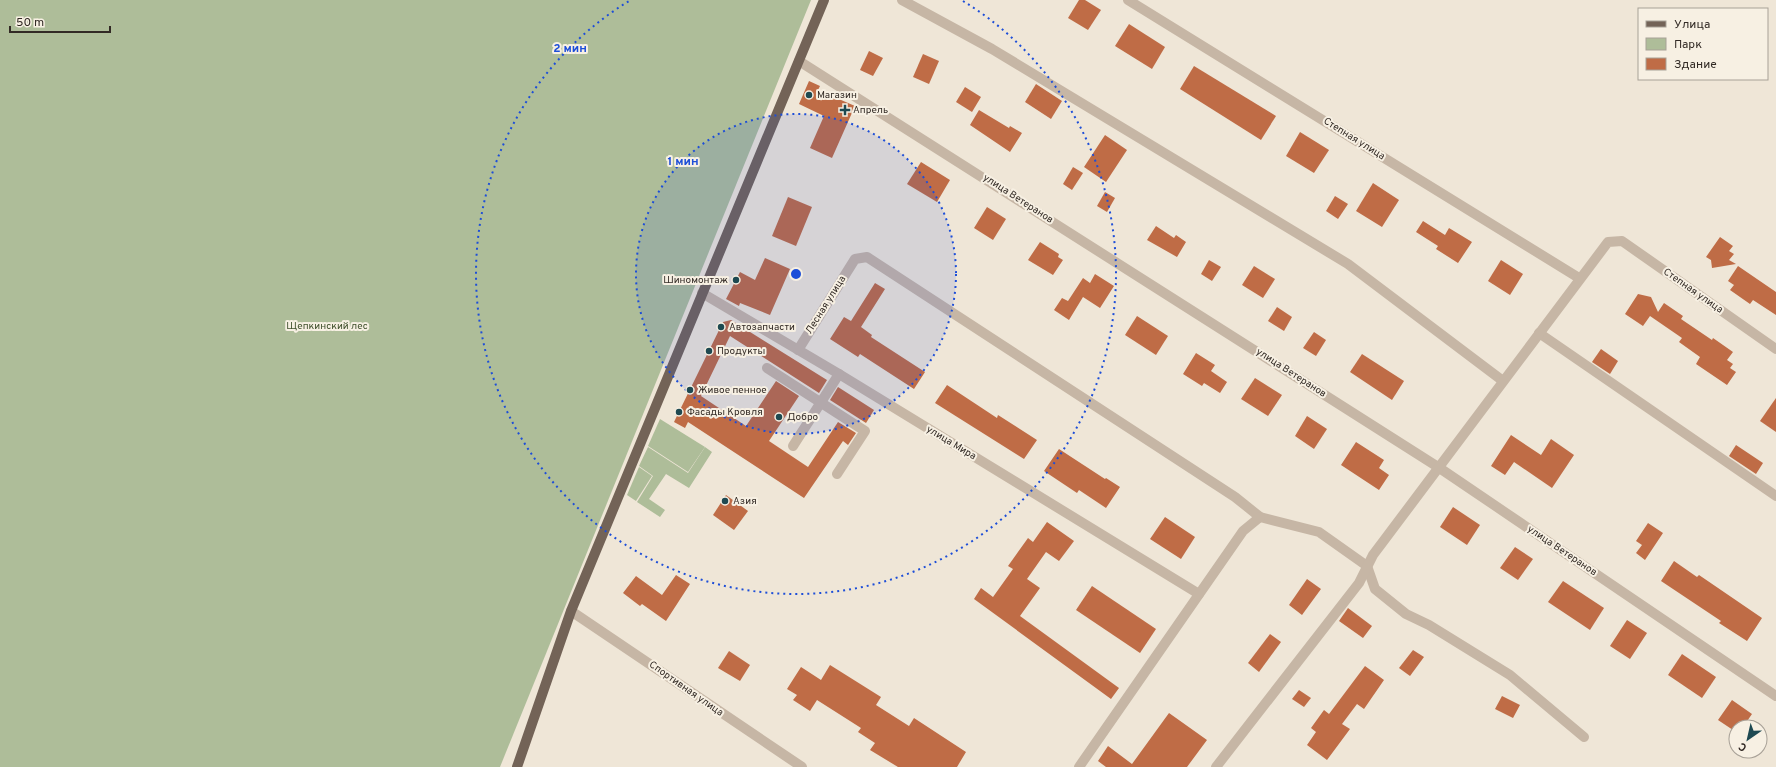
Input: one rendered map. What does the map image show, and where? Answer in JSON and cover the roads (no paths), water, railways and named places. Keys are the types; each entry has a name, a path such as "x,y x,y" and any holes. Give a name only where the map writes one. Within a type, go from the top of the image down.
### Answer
{"main road":[{"path":"517,767 571,611 824,0"}],"street":[{"path":"902,0 992,50 1348,264 1503,381"},
{"name":"Степная улица","path":"1128,0 1579,278 1608,242 1622,241 1776,349"},
{"name":"улица Ветеранов","path":"799,60 1438,467 1776,696"},
{"name":"Лесная улица","path":"798,350 855,259 867,257 1235,497 1260,518"},
{"path":"1216,767 1359,583 1373,554 1579,278"},
{"name":"улица Мира","path":"702,293 839,374 1199,594"},
{"path":"1539,333 1776,496"},
{"path":"767,368 865,431 836,474"},
{"path":"793,446 839,374"},
{"path":"1079,767 1243,531 1260,518 1319,532 1367,566 1375,589 1406,614 1429,624 1510,676 1584,737"},
{"name":"Спортивная улица","path":"571,611 802,767"}],"place":[{"name":"Магазин","path":"809,95"},
{"name":"Апрель","path":"845,110"},
{"name":"Шиномонтаж","path":"736,280"},
{"name":"Автозапчасти","path":"721,327"},
{"name":"Продукты","path":"709,351"},
{"name":"Живое пенное","path":"690,390"},
{"name":"Фасады Кровля","path":"679,412"},
{"name":"Добро","path":"779,417"},
{"name":"Азия","path":"725,501"}],"park label":[{"name":"Щепкинский лес","path":"327,326"}]}
